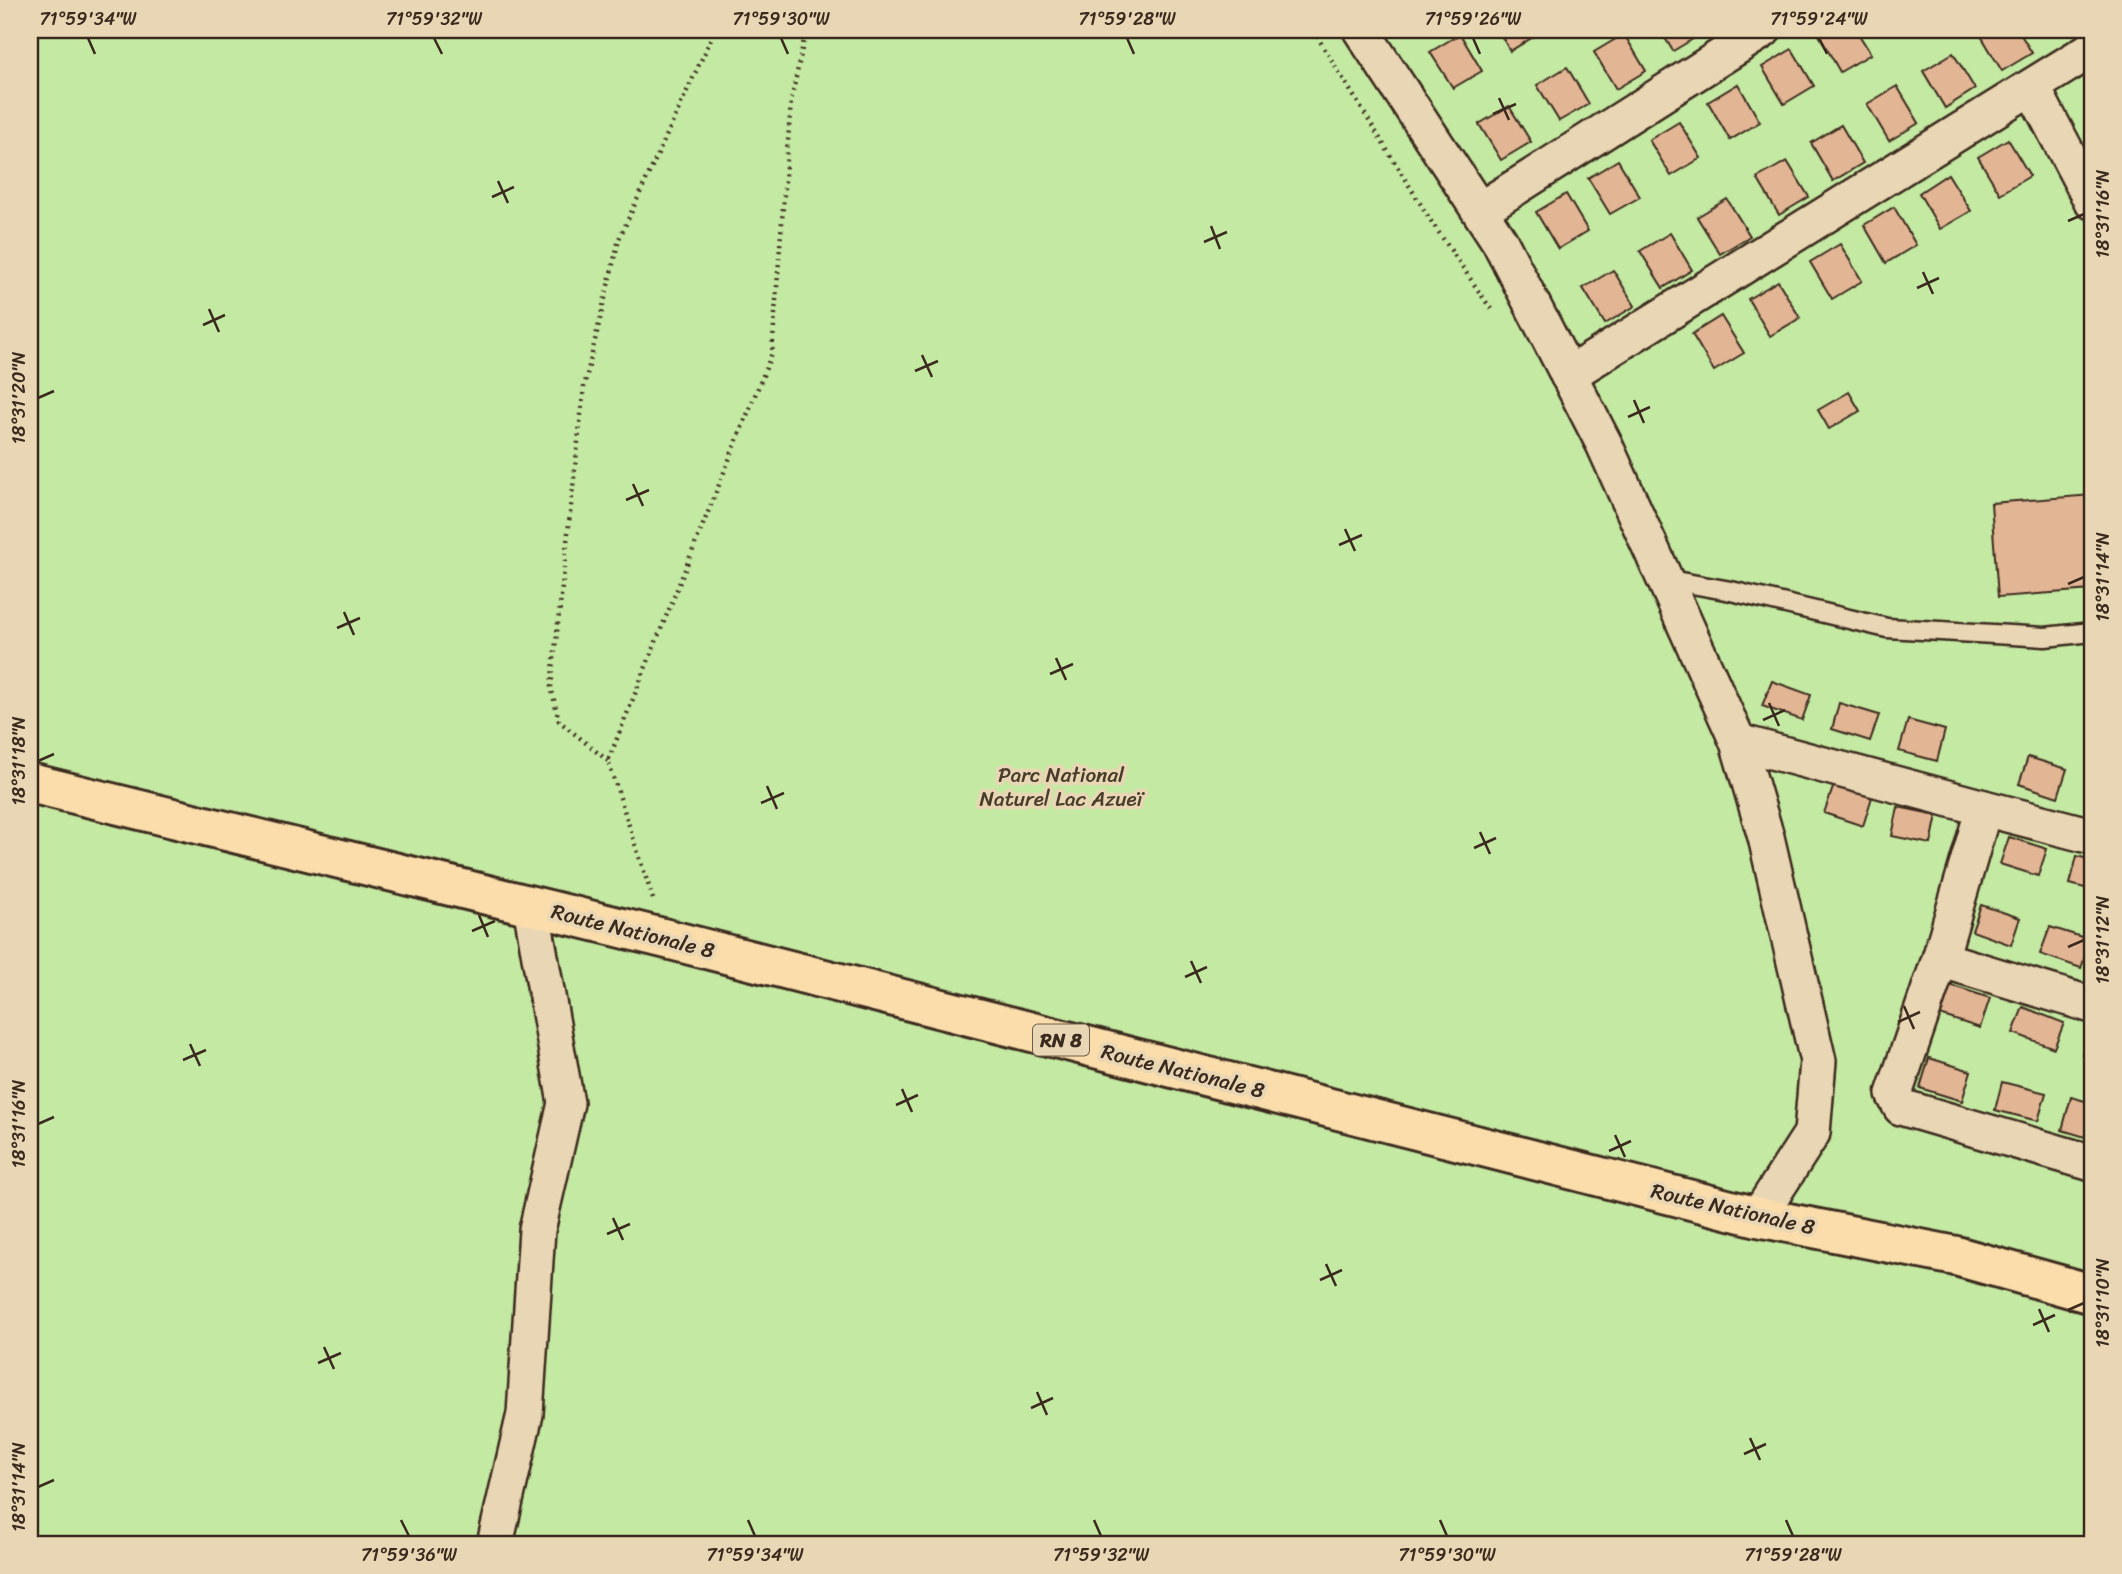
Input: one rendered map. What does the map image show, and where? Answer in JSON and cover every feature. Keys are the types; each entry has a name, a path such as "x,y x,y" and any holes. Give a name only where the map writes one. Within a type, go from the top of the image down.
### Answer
{"main road":[{"name":"Route Nationale 8","path":"30,783 667,939 1758,1217 1956,1256 2092,1294"}],"street":[{"path":"1480,210 1763,30"},
{"path":"1377,35 1500,242 1604,444 1738,742 1766,836 1818,1061 1812,1133 1758,1217"},
{"path":"1568,375 2092,49"},
{"path":"2032,87 2092,201"},
{"path":"1738,742 2092,836"},
{"path":"1984,808 1940,959 1894,1094 1901,1107 2092,1163"},
{"path":"495,1544 525,1414 537,1230 566,1103 531,906"},
{"path":"1940,959 2092,1005"}],"lane":[{"path":"1664,579 1731,591 1887,628 2045,637 2092,632"}],"path":[{"path":"667,939 608,761 559,721 551,687 584,387 619,239 715,30"},
{"path":"608,761 772,353 791,101 806,30"},
{"path":"1313,30 1431,221 1498,319"}],"green space":[{"name":"Parc National Naturel Lac Azueï","path":"30,30 2092,30 2092,1544 30,1544"}],"building":[{"path":"1498,30 1538,30 1540,33 1510,51"},
{"path":"1660,30 1701,30 1703,33 1673,51"},
{"path":"1828,30 1856,30 1871,54 1840,72 1819,35"},
{"path":"1987,30 2018,30 2032,53 2002,71 1980,34"},
{"path":"1460,34 1482,71 1453,88 1430,52"},
{"path":"1624,34 1646,71 1616,89 1594,52"},
{"path":"1792,49 1814,86 1784,104 1762,67"},
{"path":"1953,53 1975,89 1945,108 1923,71"},
{"path":"1567,67 1589,104 1559,121 1537,85"},
{"path":"1738,84 1760,122 1730,140 1708,102"},
{"path":"1897,86 1919,123 1889,141 1867,104"},
{"path":"1509,106 1531,142 1501,160 1479,124"},
{"path":"1679,122 1701,158 1671,176 1649,140"},
{"path":"1841,125 1863,163 1833,181 1811,143"},
{"path":"2008,139 2030,176 2000,194 1978,157"},
{"path":"1618,160 1640,197 1610,214 1588,178"},
{"path":"1787,161 1809,197 1779,215 1757,178"},
{"path":"1948,174 1971,211 1940,229 1919,193"},
{"path":"1566,194 1588,231 1558,249 1536,212"},
{"path":"1727,199 1750,236 1720,254 1697,217"},
{"path":"1894,207 1916,245 1886,263 1864,225"},
{"path":"1670,233 1692,270 1663,288 1640,251"},
{"path":"1840,244 1862,281 1832,299 1810,262"},
{"path":"1613,270 1635,306 1605,324 1583,288"},
{"path":"1778,281 1800,318 1770,336 1748,299"},
{"path":"1721,316 1744,353 1714,371 1692,334"},
{"path":"1849,392 1860,411 1829,429 1818,410"},
{"path":"2092,495 2092,590 1998,597 1991,503"},
{"path":"1772,681 1811,695 1802,720 1762,706"},
{"path":"1839,703 1879,715 1870,741 1832,729"},
{"path":"1908,720 1945,730 1937,761 1899,751"},
{"path":"2028,757 2067,769 2058,797 2019,784"},
{"path":"1834,785 1872,797 1863,826 1824,813"},
{"path":"1898,807 1937,815 1931,844 1892,836"},
{"path":"2009,837 2047,849 2038,876 2000,864"},
{"path":"2077,856 2092,860 2092,890 2070,884"},
{"path":"1981,905 2020,918 2011,945 1972,931"},
{"path":"2050,927 2091,940 2081,968 2040,954"},
{"path":"1950,985 1990,998 1980,1028 1940,1015"},
{"path":"2023,1007 2064,1023 2054,1048 2013,1033"},
{"path":"2092,1025 2092,1057 2082,1054"},
{"path":"1929,1058 1971,1071 1962,1101 1920,1088"},
{"path":"2002,1082 2046,1093 2038,1121 1995,1110"},
{"path":"2071,1097 2092,1103 2092,1139 2062,1130"}]}
